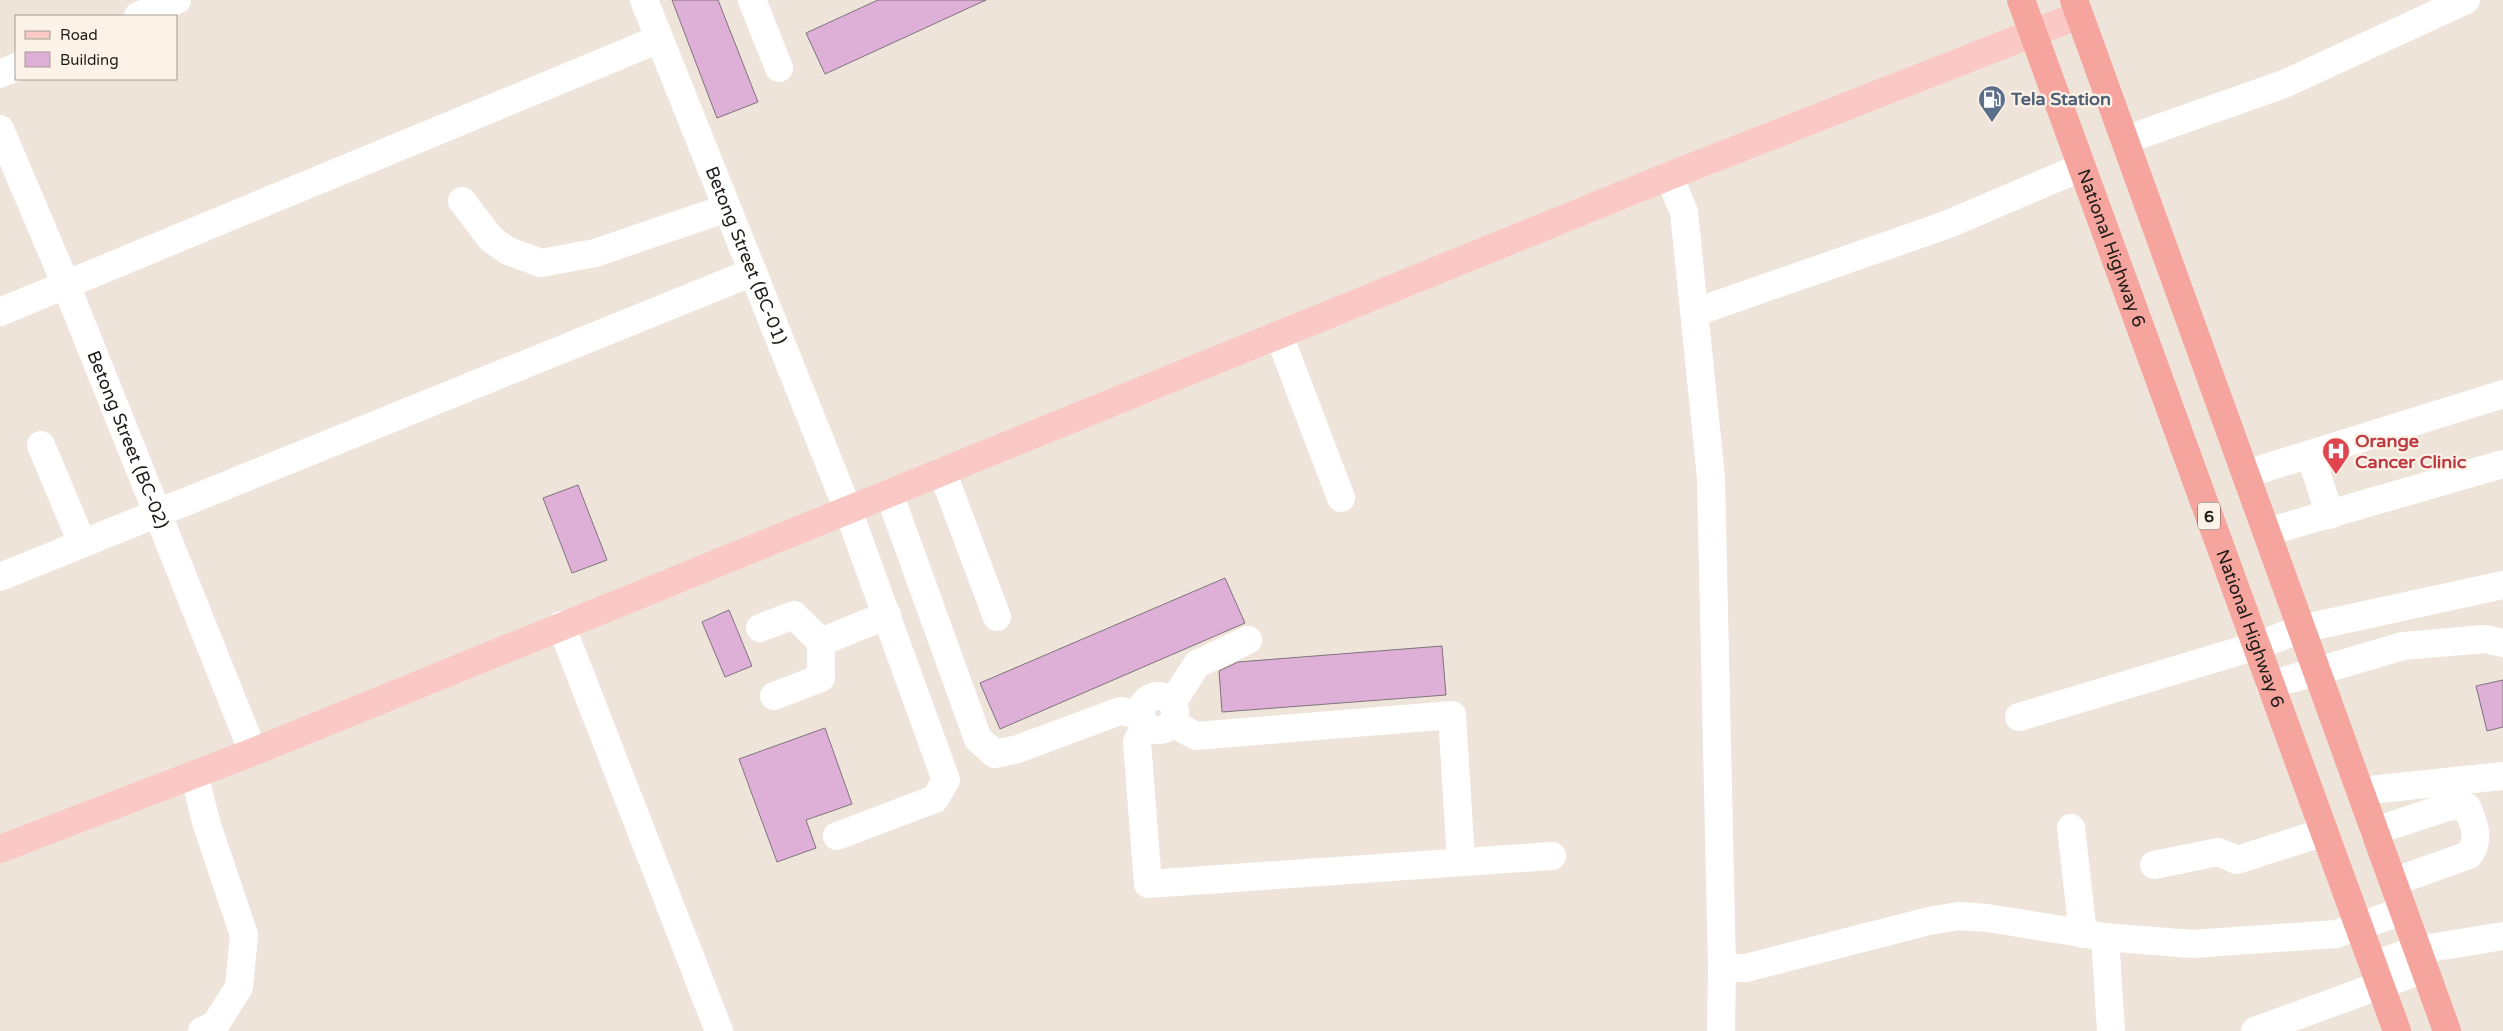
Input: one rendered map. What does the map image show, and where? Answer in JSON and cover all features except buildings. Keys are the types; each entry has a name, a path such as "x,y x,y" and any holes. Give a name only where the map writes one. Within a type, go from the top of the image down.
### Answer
{"highway":[{"name":"National Highway 6","path":"2021,0 2396,1031"},
{"path":"2076,7 2447,1031"}],"main road":[{"path":"0,849 253,752 561,625 1669,176 2033,33 2076,7"}],"street":[{"path":"140,15 177,0"},
{"name":"Betong Street (BC-01)","path":"644,0 848,510 946,780 935,800 836,836"},
{"path":"2125,140 2284,84 2466,0"},
{"path":"756,1 779,68"},
{"path":"0,312 660,39"},
{"path":"0,74 15,67"},
{"name":"Betong Street (BC-02)","path":"0,129 66,285 253,752"},
{"path":"1696,312 1946,225 2082,167"},
{"path":"1669,176 1684,212 1696,312 1711,478 1722,968 1721,1031"},
{"path":"462,201 492,239 508,251 541,263 595,253 727,208"},
{"path":"0,576 753,272"},
{"path":"1279,334 1341,498"},
{"path":"2246,474 2503,394"},
{"path":"41,445 82,543"},
{"path":"2310,454 2330,515"},
{"path":"2267,532 2503,464"},
{"path":"942,471 997,617"},
{"path":"890,493 978,739 995,754 1018,749 1120,711 1143,720 1160,730 1172,713 1197,664 1248,640"},
{"path":"2019,717 2256,646 2301,629 2503,585"},
{"path":"760,628 794,616 821,642 821,678 774,696"},
{"path":"821,642 887,616"},
{"path":"561,625 719,1031"},
{"path":"2270,684 2403,646 2485,639 2503,643"},
{"path":"1172,713 1196,736 1452,715 1461,861"},
{"path":"1143,720 1137,742 1148,884 1552,856"},
{"path":"194,775 207,825 244,935 239,987 214,1025 202,1031"},
{"path":"2360,791 2503,776"},
{"path":"2374,831 2451,806 2467,807 2477,836 2475,847 2469,855 2393,882"},
{"path":"2071,828 2094,936 2111,1031"},
{"path":"2154,865 2218,852 2236,860 2324,832"},
{"path":"1722,968 1746,968 1929,921 1958,916 1988,918 2094,936 2192,944 2336,934 2403,911"},
{"path":"2255,1031 2376,975 2421,959 2503,936"}],"place":[{"name":"Tela Station","path":"1992,123"},
{"name":"Orange Cancer Clinic","path":"2336,475"}]}
